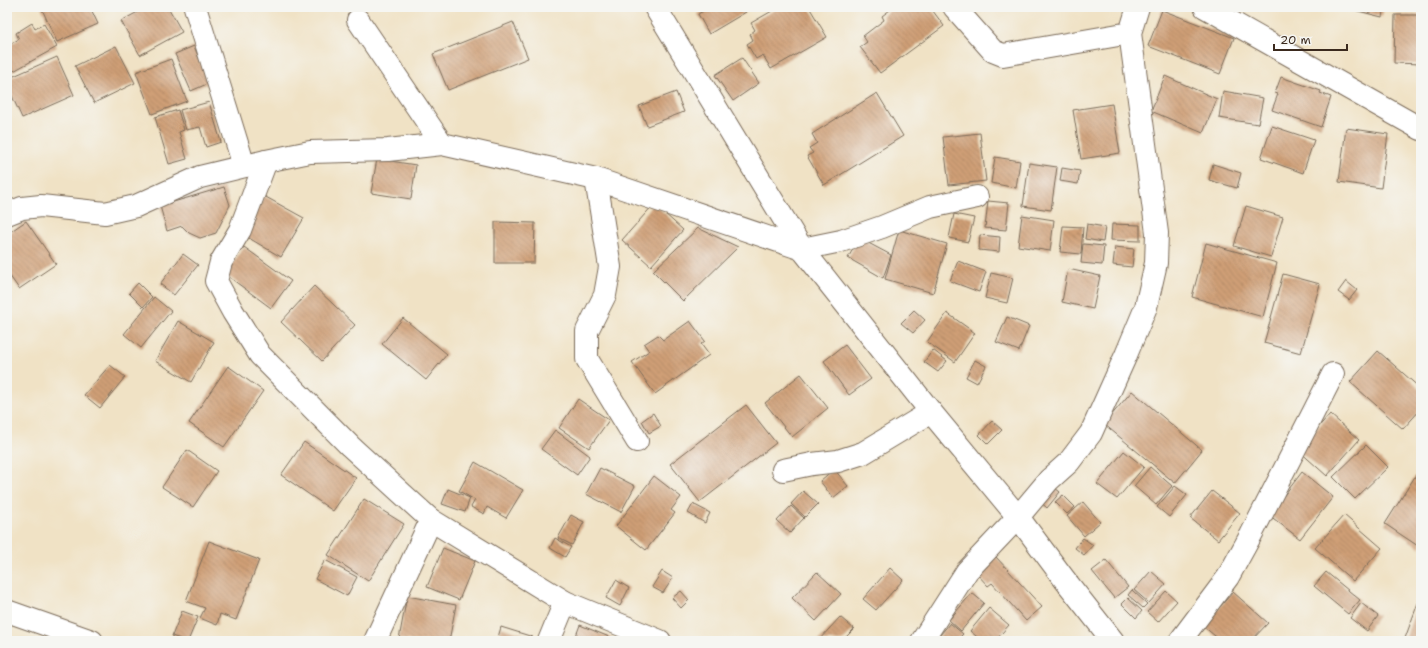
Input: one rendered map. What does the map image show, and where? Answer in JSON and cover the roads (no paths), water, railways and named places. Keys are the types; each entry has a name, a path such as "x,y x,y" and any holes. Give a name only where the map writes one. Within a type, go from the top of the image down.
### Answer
{"street":[{"path":"195,7 244,166"},
{"path":"655,7 802,249 930,412 1018,517 1113,641"},
{"path":"954,7 993,51 1003,55 1130,33"},
{"path":"922,641 967,571 1018,517 1049,480 1069,462 1091,433 1146,307 1156,263 1157,233 1130,33 1138,7"},
{"path":"1205,7 1421,129"},
{"path":"358,20 442,144"},
{"path":"7,214 22,208 41,206 105,213 136,206 200,177 266,161 310,152 388,150 442,144 596,179 802,249 846,239 882,227 930,207 977,197"},
{"path":"266,161 240,230 221,262 216,281 233,312 260,355 350,446 432,520 565,602 660,641"},
{"path":"596,179 610,267 605,295 587,331 587,359 637,441"},
{"path":"1180,641 1228,577 1252,535 1333,374"},
{"path":"783,470 812,464 838,461 863,453 930,412"},
{"path":"375,641 432,520"},
{"path":"549,641 565,602"},
{"path":"7,611 92,641"}]}
